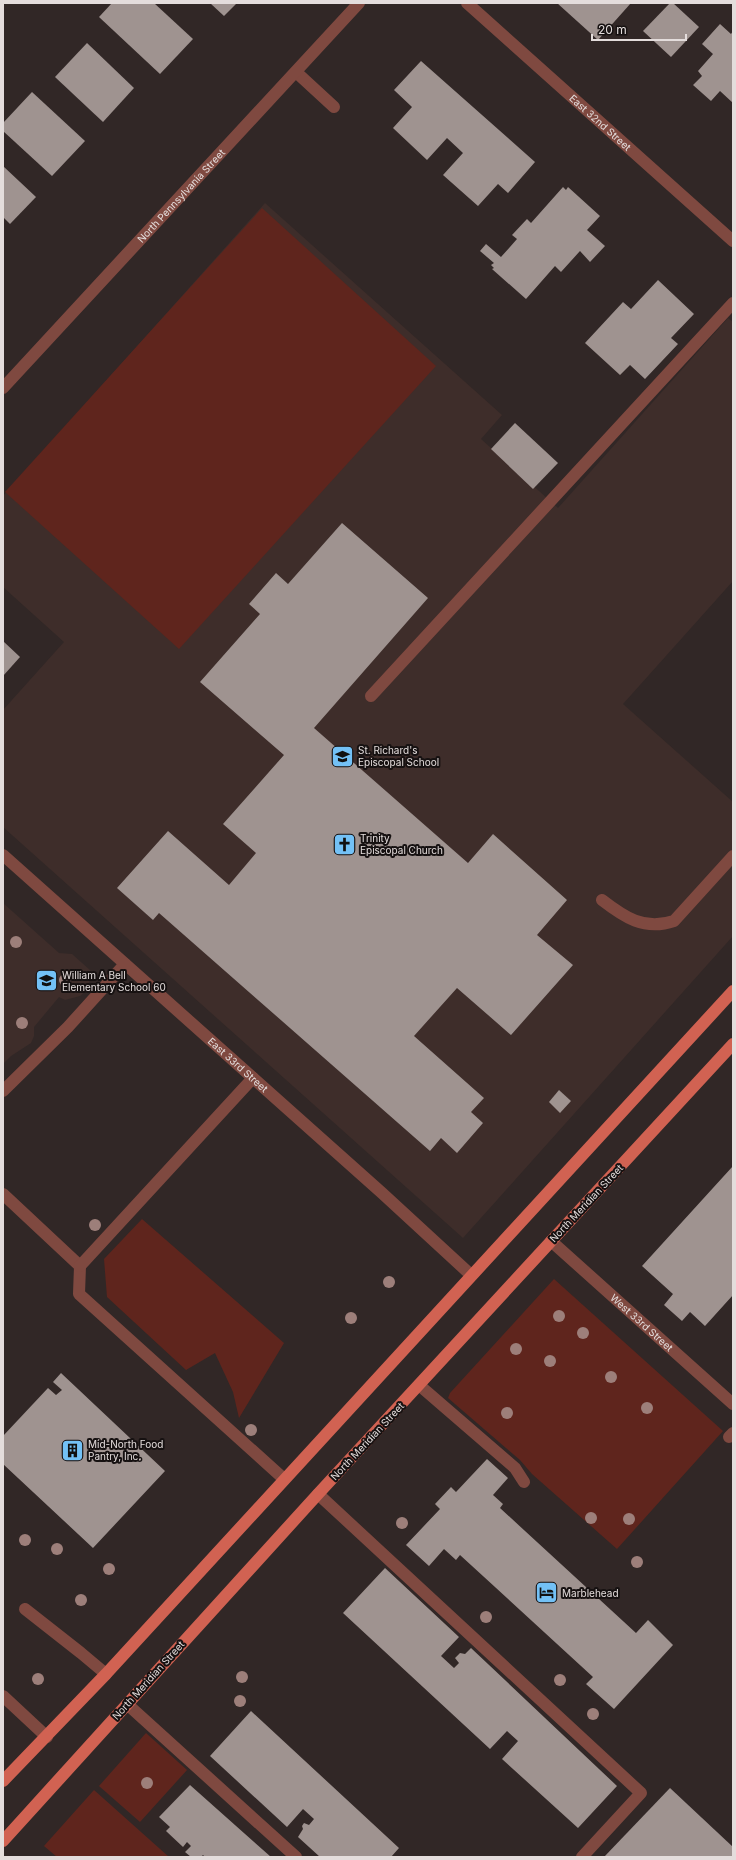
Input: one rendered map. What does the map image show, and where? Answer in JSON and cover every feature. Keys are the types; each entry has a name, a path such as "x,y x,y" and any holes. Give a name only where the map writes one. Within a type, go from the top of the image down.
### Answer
{"main road":[{"path":"3,1781 106,1674 733,992"},
{"name":"North Meridian Street","path":"3,1841 318,1494 733,1044"}],"street":[{"name":"North Pennsylvania Street","path":"3,388 359,3"},
{"name":"East 32nd Street","path":"467,3 733,241"},
{"path":"296,72 334,107"},
{"path":"371,696 733,303"},
{"name":"East 33rd Street","path":"3,855 253,1078 471,1276"},
{"path":"602,900 619,913 644,924 661,925 674,921 733,856"},
{"path":"3,1091 68,1027 125,964"},
{"path":"253,1078 80,1266 79,1294 284,1479"},
{"path":"3,1194 80,1266"},
{"name":"West 33rd Street","path":"551,1241 733,1404"},
{"path":"419,1385 515,1468 524,1482"},
{"path":"318,1494 641,1793 582,1857"},
{"path":"25,1609 106,1674"},
{"path":"3,1696 47,1737"},
{"path":"127,1704 296,1857"}],"shaded area":[{"name":"St. Richard's Episcopal School","path":"265,203 502,415 481,439 558,508 728,318 733,322 733,581 623,704 733,802 733,936 463,1238 3,827 3,710 64,642 3,587 3,496"},
{"path":"262,208 436,366 179,649 5,492"},
{"name":"William A Bell Elementary School 60","path":"3,903 59,953 72,954 91,971 91,977 86,991 80,996 65,1000 59,997 34,1027 34,1036 31,1043 11,1056 3,1064"},
{"path":"142,1219 284,1343 239,1418 233,1392 215,1353 186,1370 107,1297 104,1259"},
{"path":"554,1279 723,1431 617,1549 532,1474 520,1460 448,1398 450,1393"},
{"path":"146,1733 187,1770 140,1822 99,1786"},
{"path":"94,1790 169,1857 57,1857 44,1846"}],"building":[{"path":"112,3 154,3 193,39 160,74 99,17"},
{"path":"210,3 237,3 224,16"},
{"path":"557,3 631,3 598,40"},
{"path":"670,3 673,3 699,27 671,57 643,31"},
{"path":"720,24 731,34 733,31 733,103 720,91 711,101 693,85 702,76 698,71 713,54 702,44"},
{"path":"87,43 134,88 103,122 55,77"},
{"path":"421,61 535,162 508,193 498,184 478,206 443,175 463,153 447,138 427,160 393,128 412,107 394,90"},
{"path":"32,92 85,141 52,176 3,131 3,123"},
{"path":"3,166 36,197 10,224 3,217"},
{"path":"563,187 566,190 568,187 600,216 587,230 605,246 590,262 580,251 561,272 555,266 526,299 492,269 494,268 491,265 494,263 480,251 486,244 501,257 517,239 512,235 527,219 531,223"},
{"path":"658,280 694,314 671,338 678,344 645,379 630,365 620,375 585,343 623,302 631,309"},
{"path":"515,423 558,463 533,489 491,449"},
{"name":"Trinity Episcopal Church","path":"342,523 428,598 314,728 468,863 493,834 567,900 537,935 573,965 511,1035 457,988 414,1036 484,1098 471,1112 483,1123 457,1153 441,1138 430,1151 159,913 153,920 117,888 168,831 229,885 256,853 223,824 284,755 200,682 260,614 249,604 276,573 288,584"},
{"path":"3,641 20,657 3,676"},
{"path":"559,1090 571,1101 560,1113 549,1102"},
{"path":"733,1166 733,1295 705,1326 690,1312 682,1321 664,1305 673,1294 642,1266"},
{"name":"Mid-North Food Pantry, Inc.","path":"61,1373 165,1471 93,1548 3,1464 3,1436 48,1388 56,1395 62,1390 53,1382"},
{"name":"Marblehead","path":"487,1459 508,1478 493,1495 503,1504 500,1508 636,1633 648,1620 673,1645 614,1709 586,1684 593,1677 460,1555 456,1560 444,1549 429,1566 406,1545 440,1509 435,1504 451,1487 456,1492"},
{"path":"385,1568 459,1637 441,1656 454,1668 459,1663 455,1658 460,1653 465,1654 471,1648 617,1786 578,1828 502,1759 518,1741 507,1731 490,1749 343,1613"},
{"path":"251,1711 399,1848 391,1857 320,1857 298,1837 303,1829 302,1826 304,1823 309,1825 314,1819 303,1809 287,1827 210,1756"},
{"path":"190,1785 271,1857 205,1857 203,1855 201,1857 191,1857 185,1852 191,1846 187,1842 183,1847 166,1831 170,1827 159,1817"},
{"path":"670,1788 733,1847 733,1857 604,1857"}],"place":[{"name":"St. Richard's Episcopal School","path":"342,756"},
{"name":"Trinity Episcopal Church","path":"345,844"},
{"name":"William A Bell Elementary School 60","path":"47,981"},
{"name":"Mid-North Food Pantry, Inc.","path":"73,1450"},
{"name":"Marblehead","path":"547,1593"}]}
